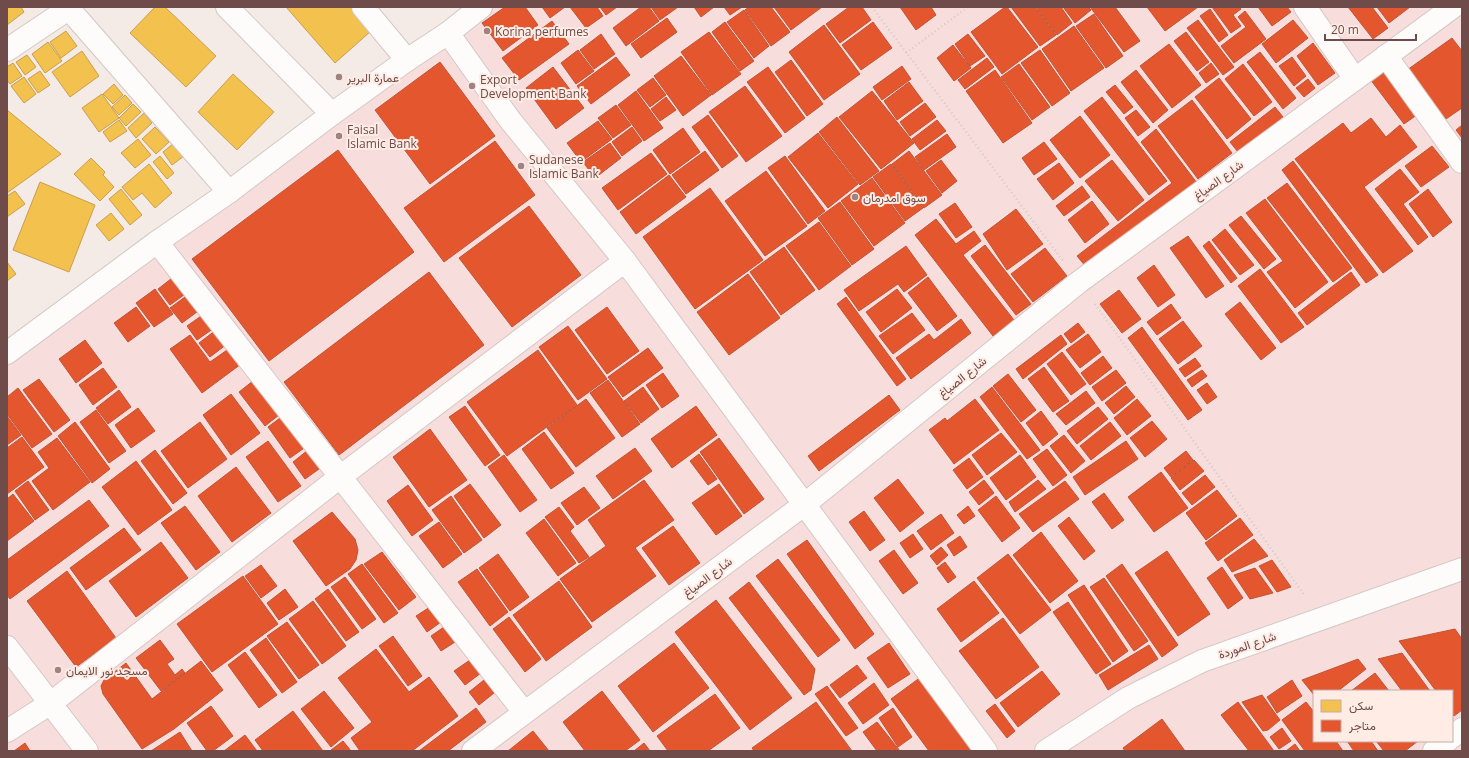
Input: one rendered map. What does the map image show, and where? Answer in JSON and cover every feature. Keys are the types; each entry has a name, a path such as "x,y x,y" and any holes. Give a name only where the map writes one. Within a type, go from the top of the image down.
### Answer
{"street":[{"path":"227,7 332,114"},
{"path":"363,7 407,60"},
{"path":"7,353 157,242 229,192 332,114 407,60 448,33 480,7"},
{"path":"1305,7 1355,79"},
{"name":"شارع الصياغ","path":"473,751 805,504 1079,282 1453,7"},
{"path":"7,50 70,8 229,192"},
{"path":"448,33 510,120 625,261 986,751"},
{"path":"1386,56 1462,162"},
{"path":"157,242 524,712"},
{"path":"7,731 51,703 340,477 625,261"},
{"name":"شارع الموردة","path":"1053,749 1128,698 1202,661 1462,569"},
{"path":"7,647 86,751"},
{"path":"1453,736 1462,729"},
{"path":"1434,751 1446,742"}],"path":[{"path":"872,7 1079,282 1321,619"},
{"path":"906,53 968,7"}],"shaded area":[{"name":"سوق امدرمان","path":"490,7 1462,7 1462,751 7,751 7,362"}],"building: سكن":[{"path":"7,7 21,7 24,12 7,25"},
{"path":"155,7 165,7 216,56 186,87 130,33"},
{"path":"286,7 350,7 371,31 335,63"},
{"path":"66,31 77,46 61,58 50,42"},
{"path":"48,42 62,61 45,73 32,54"},
{"path":"82,51 99,76 70,97 52,72"},
{"path":"27,55 36,67 25,75 16,62"},
{"path":"13,63 22,76 10,84 7,80 7,67"},
{"path":"40,71 50,85 38,93 28,79"},
{"path":"233,74 274,112 237,150 198,112"},
{"path":"24,77 36,94 24,103 11,86"},
{"path":"114,84 123,95 113,104 103,94"},
{"path":"102,94 119,118 99,132 82,108"},
{"path":"125,95 132,103 119,115 112,107"},
{"path":"133,104 141,112 126,126 119,118"},
{"path":"7,110 61,154 7,193"},
{"path":"144,113 152,123 136,138 128,128"},
{"path":"119,120 127,131 110,142 103,132"},
{"path":"155,127 169,142 156,154 142,139"},
{"path":"138,139 151,155 135,168 121,153"},
{"path":"174,143 184,156 172,165 163,152"},
{"path":"160,156 174,173 167,179 153,162"},
{"path":"91,158 105,172 103,175 114,187 100,201 74,174"},
{"path":"149,164 172,193 155,208 142,193 133,200 122,187"},
{"path":"40,182 95,205 69,272 13,250"},
{"path":"121,189 142,215 130,225 109,199"},
{"path":"15,191 25,204 7,217 7,196"},
{"path":"111,213 124,229 109,241 96,225"},
{"path":"7,262 16,274 7,281"}],"building: متاجر":[{"path":"505,7 525,7 538,25 503,51 482,23"},
{"path":"542,7 565,7 550,18"},
{"path":"570,7 597,7 603,16 586,28"},
{"path":"600,7 617,7 606,15"},
{"path":"641,7 649,7 659,21 626,46 613,28"},
{"path":"651,7 678,7 660,20"},
{"path":"694,7 714,7 701,17"},
{"path":"724,7 742,7 730,15"},
{"path":"749,7 771,7 790,32 771,46 745,10"},
{"path":"774,7 822,7 791,30"},
{"path":"849,7 862,7 871,20 840,43 826,24"},
{"path":"900,7 931,7 936,15 916,30"},
{"path":"1007,7 1038,47 1002,74 971,32"},
{"path":"1011,7 1035,7 1056,35 1040,46"},
{"path":"1036,7 1061,7 1072,23 1057,35"},
{"path":"1063,7 1088,7 1091,10 1075,23"},
{"path":"1090,7 1115,7 1140,41 1124,52"},
{"path":"1147,7 1198,7 1165,31"},
{"path":"1212,7 1239,7 1241,9 1233,15 1241,26 1231,33"},
{"path":"1258,7 1287,7 1291,12 1272,26"},
{"path":"1348,7 1372,7 1388,28 1373,39"},
{"path":"1377,7 1410,7 1389,23"},
{"path":"1210,9 1228,35 1219,42 1200,16"},
{"path":"744,10 769,46 754,58 727,22"},
{"path":"1245,11 1266,39 1234,63 1221,46 1246,27 1238,17"},
{"path":"1094,14 1123,56 1106,68 1076,26"},
{"path":"667,18 677,32 641,58 631,44"},
{"path":"1198,20 1234,67 1223,75 1187,28"},
{"path":"1293,20 1308,38 1276,63 1262,44"},
{"path":"552,21 569,44 519,80 502,58"},
{"path":"725,22 754,61 740,71 712,32"},
{"path":"873,22 892,48 861,70 842,45"},
{"path":"824,25 860,74 824,100 789,52"},
{"path":"1074,26 1104,68 1071,91 1042,49"},
{"path":"709,32 741,74 712,95 681,52"},
{"path":"1186,32 1209,62 1197,71 1174,41"},
{"path":"601,34 615,54 594,69 580,50"},
{"path":"968,34 985,56 970,66 955,44"},
{"path":"1452,38 1462,51 1462,108 1443,121 1407,70"},
{"path":"1313,43 1335,73 1318,85 1297,56"},
{"path":"1169,44 1201,85 1172,108 1140,66"},
{"path":"953,45 971,68 954,81 937,58"},
{"path":"578,50 594,71 576,84 561,63"},
{"path":"1040,50 1070,93 1052,106 1021,63"},
{"path":"1260,52 1296,98 1283,109 1247,62"},
{"path":"681,56 711,95 683,116 654,76"},
{"path":"616,57 630,75 591,104 577,86"},
{"path":"1292,57 1306,76 1294,86 1279,66"},
{"path":"987,58 994,67 965,89 958,80"},
{"path":"791,60 823,104 807,116 775,72"},
{"path":"440,62 495,136 430,184 375,110"},
{"path":"1211,63 1219,74 1206,83 1199,73"},
{"path":"1019,64 1050,107 1032,120 1001,77"},
{"path":"1243,64 1272,102 1254,116 1225,79"},
{"path":"902,66 911,79 882,100 873,87"},
{"path":"1387,66 1421,112 1404,124 1370,79"},
{"path":"553,67 584,108 556,129 526,88"},
{"path":"768,67 805,118 785,133 747,82"},
{"path":"995,70 1032,123 1003,143 966,91"},
{"path":"1136,70 1168,110 1153,123 1121,82"},
{"path":"653,78 666,95 650,107 637,90"},
{"path":"1219,78 1251,119 1227,139 1195,97"},
{"path":"1308,79 1315,88 1304,97 1296,88"},
{"path":"909,82 923,101 897,120 884,101"},
{"path":"1115,85 1133,107 1124,114 1106,92"},
{"path":"745,86 782,136 746,162 709,112"},
{"path":"636,91 663,128 644,141 618,105"},
{"path":"872,91 914,143 881,169 839,117"},
{"path":"666,97 676,110 660,121 651,109"},
{"path":"1102,97 1167,181 1149,195 1084,111"},
{"path":"1192,100 1232,153 1198,179 1158,126"},
{"path":"925,103 936,117 910,136 900,122"},
{"path":"616,105 631,125 613,138 598,118"},
{"path":"1275,107 1283,117 1238,152 1230,142"},
{"path":"1136,110 1150,127 1138,136 1125,118"},
{"path":"708,115 738,156 722,168 692,127"},
{"path":"1080,116 1110,155 1080,178 1050,140"},
{"path":"837,117 879,171 860,185 819,132"},
{"path":"1371,118 1386,137 1400,125 1417,147 1364,187 1413,251 1383,273 1295,159 1343,123 1351,133"},
{"path":"937,120 946,131 920,150 912,139"},
{"path":"598,121 612,139 581,162 567,143"},
{"path":"1462,125 1462,138 1456,130"},
{"path":"632,127 642,141 622,156 612,142"},
{"path":"683,128 700,152 670,174 653,150"},
{"path":"1156,129 1197,183 1087,268 1077,256 1172,183 1141,142"},
{"path":"818,133 858,184 828,208 788,157"},
{"path":"947,134 956,147 924,170 915,157"},
{"path":"495,141 535,195 444,262 404,208"},
{"path":"1044,142 1057,159 1034,175 1022,158"},
{"path":"610,143 621,158 595,178 583,162"},
{"path":"1432,146 1449,167 1421,187 1405,166"},
{"path":"338,150 414,252 269,361 192,259"},
{"path":"705,151 719,170 686,194 672,175"},
{"path":"909,151 942,195 924,208 892,164"},
{"path":"651,153 667,174 618,210 602,188"},
{"path":"785,156 825,211 808,224 768,168"},
{"path":"941,160 957,181 942,193 926,171"},
{"path":"1112,160 1144,200 1118,221 1085,181"},
{"path":"1293,161 1378,275 1366,283 1282,170"},
{"path":"1059,163 1074,183 1053,200 1037,179"},
{"path":"891,164 923,208 905,221 873,177"},
{"path":"1400,169 1419,192 1403,204 1428,237 1418,245 1375,189"},
{"path":"766,171 807,226 765,256 725,201"},
{"path":"669,175 686,197 636,234 620,212"},
{"path":"872,178 905,223 874,246 841,201"},
{"path":"1287,183 1352,268 1333,282 1267,198"},
{"path":"1082,186 1090,197 1064,216 1056,206"},
{"path":"710,188 763,260 695,309 643,237"},
{"path":"1428,189 1452,222 1433,237 1409,204"},
{"path":"1265,199 1328,282 1295,308 1267,272 1283,261 1246,213"},
{"path":"1092,201 1109,224 1085,243 1068,220"},
{"path":"840,202 874,249 852,265 818,218"},
{"path":"955,203 972,227 956,238 939,214"},
{"path":"529,206 581,275 512,327 459,258"},
{"path":"1016,209 1043,244 1007,270 983,234"},
{"path":"1241,216 1276,259 1264,269 1229,225"},
{"path":"936,219 956,244 974,231 981,241 963,255 1014,320 993,336 915,235"},
{"path":"819,222 851,266 819,290 786,246"},
{"path":"1225,229 1254,265 1240,275 1212,240"},
{"path":"1188,236 1224,286 1206,298 1170,248"},
{"path":"1209,241 1237,278 1231,283 1203,246"},
{"path":"985,245 1031,304 1016,315 971,256"},
{"path":"906,246 927,275 904,292 898,284 859,311 844,290"},
{"path":"784,247 815,290 781,315 750,272"},
{"path":"1045,248 1067,276 1033,302 1011,274"},
{"path":"1154,265 1175,295 1158,307 1137,278"},
{"path":"1260,269 1304,327 1281,343 1238,286"},
{"path":"429,272 484,345 339,455 284,382"},
{"path":"1351,272 1360,285 1307,325 1298,313"},
{"path":"748,274 780,318 729,355 697,312"},
{"path":"176,275 188,292 170,305 158,289"},
{"path":"928,277 957,316 937,331 908,293"},
{"path":"155,289 173,314 154,327 136,303"},
{"path":"897,289 912,308 881,332 866,312"},
{"path":"1119,290 1141,319 1122,333 1100,304"},
{"path":"189,294 201,309 182,323 170,308"},
{"path":"846,297 906,379 897,386 837,304"},
{"path":"1240,302 1276,348 1261,360 1225,314"},
{"path":"1171,304 1181,318 1157,335 1147,322"},
{"path":"136,307 150,326 128,342 114,323"},
{"path":"607,307 639,351 607,374 575,330"},
{"path":"912,313 925,330 893,354 879,336"},
{"path":"204,314 214,328 197,340 187,326"},
{"path":"961,319 971,333 911,379 896,358 929,334 934,340"},
{"path":"1183,321 1202,346 1178,364 1159,339"},
{"path":"1078,323 1085,332 1071,343 1064,334"},
{"path":"568,326 607,379 578,400 539,347"},
{"path":"1142,327 1202,410 1188,420 1128,338"},
{"path":"216,330 227,344 210,357 199,343"},
{"path":"1088,334 1101,352 1080,368 1066,350"},
{"path":"190,335 210,362 230,348 241,364 202,393 170,349"},
{"path":"1061,335 1067,344 1023,379 1016,369"},
{"path":"85,340 102,363 76,383 59,359"},
{"path":"648,348 663,368 623,397 608,377"},
{"path":"538,350 577,405 507,456 467,402"},
{"path":"1062,352 1086,384 1071,395 1047,364"},
{"path":"1103,356 1112,368 1090,385 1081,373"},
{"path":"1195,358 1201,366 1185,377 1179,369"},
{"path":"1044,367 1069,401 1053,412 1028,379"},
{"path":"103,368 117,387 93,405 79,385"},
{"path":"1116,370 1126,383 1102,401 1092,387"},
{"path":"1202,370 1207,376 1192,387 1187,380"},
{"path":"663,373 679,396 662,408 646,385"},
{"path":"1008,374 1036,410 1021,422 993,386"},
{"path":"258,377 284,411 265,426 239,392"},
{"path":"39,379 70,420 54,432 23,390"},
{"path":"608,380 640,424 622,437 590,393"},
{"path":"1207,383 1217,397 1207,404 1197,390"},
{"path":"1126,386 1135,397 1114,414 1105,403"},
{"path":"643,387 659,409 641,423 624,401"},
{"path":"992,387 1040,450 1027,459 980,397"},
{"path":"18,388 52,434 32,448 7,414 7,397"},
{"path":"119,390 131,407 108,424 96,408"},
{"path":"1086,391 1095,403 1066,425 1056,414"},
{"path":"231,394 260,433 231,455 203,415"},
{"path":"889,395 900,410 819,471 808,456"},
{"path":"586,399 615,438 576,467 547,428"},
{"path":"975,399 999,430 954,464 929,430 945,418 947,421"},
{"path":"1137,399 1151,416 1127,435 1114,418"},
{"path":"465,406 500,455 485,466 449,417"},
{"path":"696,406 717,435 672,468 651,439"},
{"path":"1098,407 1108,419 1077,444 1067,431"},
{"path":"138,408 155,431 131,448 115,425"},
{"path":"96,410 126,451 109,463 80,422"},
{"path":"1041,411 1058,434 1043,446 1026,423"},
{"path":"284,415 307,446 290,458 268,427"},
{"path":"7,416 21,435 7,445"},
{"path":"1152,421 1167,439 1145,457 1130,438"},
{"path":"75,422 110,469 92,483 58,436"},
{"path":"200,422 227,459 188,488 161,451"},
{"path":"1110,422 1121,436 1091,460 1080,446"},
{"path":"430,429 467,480 429,507 393,457"},
{"path":"544,432 574,473 551,489 522,449"},
{"path":"1001,433 1017,452 987,475 972,455"},
{"path":"1064,435 1085,461 1071,473 1050,446"},
{"path":"22,437 44,467 7,494 7,448"},
{"path":"57,438 90,482 53,510 32,481 49,468 38,452"},
{"path":"719,438 764,499 744,514 700,452"},
{"path":"268,441 301,486 278,502 246,457"},
{"path":"1126,441 1138,459 1085,495 1073,477"},
{"path":"313,446 326,464 305,479 293,462"},
{"path":"635,448 652,471 613,499 596,476"},
{"path":"1047,449 1067,475 1053,486 1033,459"},
{"path":"155,450 187,493 173,504 141,461"},
{"path":"1186,451 1193,460 1171,477 1164,468"},
{"path":"699,454 717,479 708,485 690,461"},
{"path":"504,455 537,500 520,512 488,467"},
{"path":"1020,455 1036,477 1006,500 990,478"},
{"path":"969,458 983,477 967,489 953,470"},
{"path":"1194,460 1204,471 1180,490 1171,478"},
{"path":"136,461 172,510 138,535 102,487"},
{"path":"236,467 271,513 232,542 198,496"},
{"path":"1161,472 1188,508 1154,532 1128,497"},
{"path":"1205,475 1215,487 1192,505 1182,493"},
{"path":"898,479 924,513 900,532 874,498"},
{"path":"644,480 674,520 635,548 656,576 592,622 560,579 606,546 588,520"},
{"path":"984,480 994,493 979,505 969,492"},
{"path":"1038,480 1046,489 1015,512 1009,502"},
{"path":"28,481 49,510 35,520 15,491"},
{"path":"1065,481 1079,499 1033,532 1019,514"},
{"path":"470,484 501,525 484,538 454,496"},
{"path":"719,484 742,516 716,535 692,503"},
{"path":"408,485 433,520 412,536 387,501"},
{"path":"584,487 600,508 577,525 561,503"},
{"path":"1217,490 1237,516 1206,540 1186,513"},
{"path":"1104,493 1124,520 1112,529 1092,502"},
{"path":"13,494 34,521 7,541 7,499"},
{"path":"451,496 482,540 464,553 432,510"},
{"path":"996,496 1020,528 1002,542 978,510"},
{"path":"89,500 109,526 10,599 7,595 7,560"},
{"path":"185,506 220,552 196,570 161,523"},
{"path":"968,506 975,516 964,524 957,515"},
{"path":"559,507 574,527 570,531 589,557 579,563 545,517"},
{"path":"864,511 885,540 870,551 849,522"},
{"path":"332,512 355,539 358,550 356,560 350,569 326,586 293,541"},
{"path":"941,514 954,533 931,550 917,531"},
{"path":"1069,517 1095,551 1084,560 1058,526"},
{"path":"1240,518 1253,535 1218,561 1205,543"},
{"path":"544,519 576,563 558,576 526,533"},
{"path":"439,522 462,554 443,568 419,536"},
{"path":"673,526 700,563 669,585 642,548"},
{"path":"124,528 141,550 86,590 70,568"},
{"path":"1041,532 1078,581 1050,603 1013,555"},
{"path":"913,534 923,549 910,558 900,543"},
{"path":"960,536 967,547 954,556 947,545"},
{"path":"1254,539 1268,556 1232,572 1224,560"},
{"path":"807,540 874,634 855,649 787,554"},
{"path":"161,542 188,578 136,617 109,581"},
{"path":"941,547 948,555 937,565 930,556"},
{"path":"894,550 918,583 903,594 879,561"},
{"path":"1167,551 1210,614 1178,636 1135,573"},
{"path":"382,552 416,597 399,610 364,564"},
{"path":"498,554 529,597 510,611 479,568"},
{"path":"1008,554 1051,610 1020,634 977,578"},
{"path":"778,559 840,640 818,657 756,576"},
{"path":"1272,560 1291,587 1277,592 1259,566"},
{"path":"945,562 956,577 948,583 937,568"},
{"path":"362,564 398,613 384,623 348,574"},
{"path":"1122,564 1178,645 1162,657 1106,576"},
{"path":"261,565 277,586 261,598 245,576"},
{"path":"1222,567 1243,598 1228,609 1207,578"},
{"path":"1255,568 1273,593 1250,599 1234,575"},
{"path":"477,569 508,612 490,626 458,582"},
{"path":"67,571 116,638 76,667 27,601"},
{"path":"243,576 278,624 212,672 177,624"},
{"path":"345,577 376,619 362,629 331,587"},
{"path":"1104,578 1148,641 1134,651 1090,587"},
{"path":"559,581 592,627 546,661 513,615"},
{"path":"974,581 999,613 961,642 937,609"},
{"path":"749,582 815,669 811,690 804,695 729,598"},
{"path":"1084,585 1128,651 1113,662 1068,595"},
{"path":"285,589 298,607 279,620 267,603"},
{"path":"328,589 359,632 346,641 315,599"},
{"path":"716,600 792,698 750,730 675,632"},
{"path":"313,601 346,646 322,664 289,619"},
{"path":"1068,602 1111,664 1096,674 1053,612"},
{"path":"430,607 441,622 427,632 416,616"},
{"path":"509,617 541,659 525,672 493,629"},
{"path":"1003,618 1039,667 996,699 959,651"},
{"path":"287,622 319,665 299,679 267,636"},
{"path":"444,627 455,642 441,651 431,636"},
{"path":"1455,629 1462,639 1462,710 1454,716 1453,715 1453,690 1435,690 1399,641"},
{"path":"393,636 422,676 408,686 379,646"},
{"path":"266,638 297,682 282,693 250,650"},
{"path":"160,640 174,659 167,664 175,675 182,669 185,673 161,691 136,658"},
{"path":"674,643 709,688 653,732 618,686"},
{"path":"889,643 910,674 888,688 867,658"},
{"path":"1149,645 1158,659 1108,690 1099,675"},
{"path":"376,649 409,692 429,677 458,716 412,751 360,751 351,738 372,722 338,678"},
{"path":"245,652 277,695 259,708 228,665"},
{"path":"1402,653 1429,690 1401,690 1378,659"},
{"path":"1358,659 1366,669 1339,690 1313,690 1313,694 1302,680"},
{"path":"470,660 481,673 465,685 454,671"},
{"path":"201,661 223,690 174,729 142,749 103,694 101,686 104,680 126,663 152,699"},
{"path":"857,665 867,678 840,698 830,685"},
{"path":"1042,671 1060,694 1018,727 1000,703"},
{"path":"1375,673 1388,690 1352,690"},
{"path":"925,674 977,746 970,751 929,751 891,699"},
{"path":"484,680 494,693 479,705 469,692"},
{"path":"1292,680 1302,696 1277,713 1267,697"},
{"path":"874,683 889,705 863,724 848,703"},
{"path":"827,686 858,728 846,736 815,694"},
{"path":"324,691 354,728 331,747 301,709"},
{"path":"602,691 640,740 625,751 585,751 563,722"},
{"path":"715,694 740,728 708,751 668,751 657,736"},
{"path":"1262,695 1280,720 1268,730 1263,731 1242,702"},
{"path":"816,702 852,751 754,751 752,748"},
{"path":"1238,702 1274,751 1249,751 1221,715"},
{"path":"1306,702 1313,711 1313,742 1337,742 1343,751 1305,751 1282,720"},
{"path":"995,704 1015,731 1007,738 986,711"},
{"path":"211,706 233,736 213,751 207,751 187,723"},
{"path":"476,708 486,722 448,751 419,751"},
{"path":"893,708 912,737 898,747 879,718"},
{"path":"293,711 323,751 263,751 255,740"},
{"path":"1162,719 1185,751 1125,751 1123,748"},
{"path":"877,722 900,751 877,751 863,732"},
{"path":"1282,728 1291,741 1279,749 1270,737"},
{"path":"533,731 549,751 508,751"},
{"path":"180,732 192,751 151,751"},
{"path":"245,735 257,751 224,751"},
{"path":"343,741 351,751 331,751 331,750"},
{"path":"1348,742 1372,742 1378,751 1354,751"},
{"path":"1377,742 1417,742 1405,751 1384,751"},
{"path":"25,743 30,751 14,751"},
{"path":"644,743 650,751 634,751"},
{"path":"1295,744 1300,751 1286,751"}],"place":[{"name":"Korina perfumes","path":"487,31"},
{"name":"عمارة البرير","path":"339,77"},
{"name":"Export Development Bank","path":"472,86"},
{"name":"Faisal Islamic Bank","path":"339,136"},
{"name":"Sudanese Islamic Bank","path":"521,166"},
{"name":"سوق امدرمان","path":"855,197"},
{"name":"مسجد نور الايمان","path":"58,670"}]}
